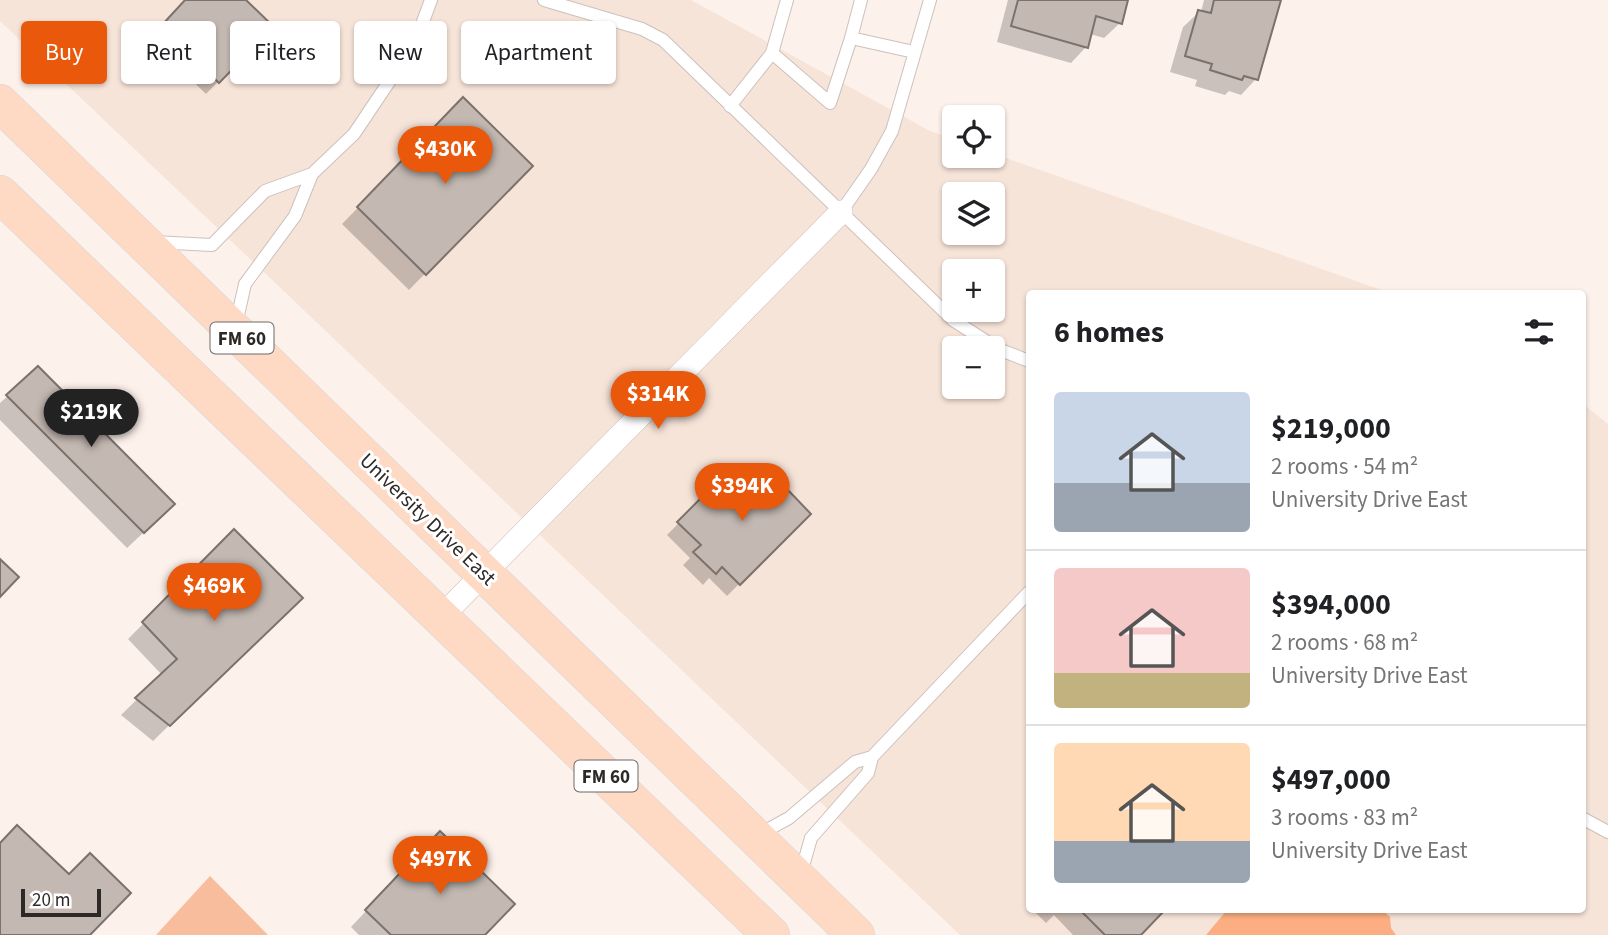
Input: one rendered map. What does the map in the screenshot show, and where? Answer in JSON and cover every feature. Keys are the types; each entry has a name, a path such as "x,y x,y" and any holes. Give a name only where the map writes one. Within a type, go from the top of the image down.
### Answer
{"main road":[{"name":"University Drive East","path":"0,103 856,935"},
{"name":"FM 60","path":"0,194 771,935"}],"street":[{"path":"442,616 841,212"}],"lane":[{"path":"142,241 212,245 265,191 312,174 354,134 415,43 431,0"},
{"path":"544,0 642,29 663,40 953,320 998,349 1026,360"},
{"path":"730,106 772,53 786,0"},
{"path":"772,53 831,103 862,0"},
{"path":"841,212 871,169 892,131 930,0"},
{"path":"851,38 914,52"},
{"path":"235,331 245,284 295,216 312,174"},
{"path":"754,838 789,818 855,762 872,757 1026,595"},
{"path":"799,881 811,838 868,774 872,757"},
{"path":"1586,820 1608,832"}],"shaded area":[{"path":"0,0 691,0 930,131 942,135 942,168 1005,168 1005,158 1382,290 1026,290 1026,913 1586,913 1586,406 1608,424 1608,935 960,935 66,84 107,84 107,21 21,21 21,41 0,21"},
{"path":"210,876 268,935 156,935"},
{"path":"1224,913 1385,913 1390,917 1391,928 1396,935 1206,935"}],"building":[{"path":"185,0 246,0 268,21 230,21 230,72 219,83 216,80 216,21 166,21"},
{"path":"1018,0 1128,0 1122,24 1096,16 1088,48 1011,26"},
{"path":"1214,0 1281,0 1258,80 1244,76 1242,80 1210,70 1212,64 1185,56 1198,10 1211,13"},
{"path":"463,97 533,166 426,275 357,207"},
{"path":"38,366 175,504 144,533 6,395"},
{"path":"752,465 782,494 787,489 811,514 740,585 722,567 716,574 693,552 701,545 677,522 731,468 740,477"},
{"path":"234,529 303,598 170,726 135,698 177,659 142,622"},
{"path":"0,559 19,577 0,597"},
{"path":"17,825 69,874 90,853 131,893 90,935 0,935 0,843"},
{"path":"440,831 515,904 485,935 391,935 365,910"},
{"path":"1083,913 1162,913 1141,935 1105,935"}]}
